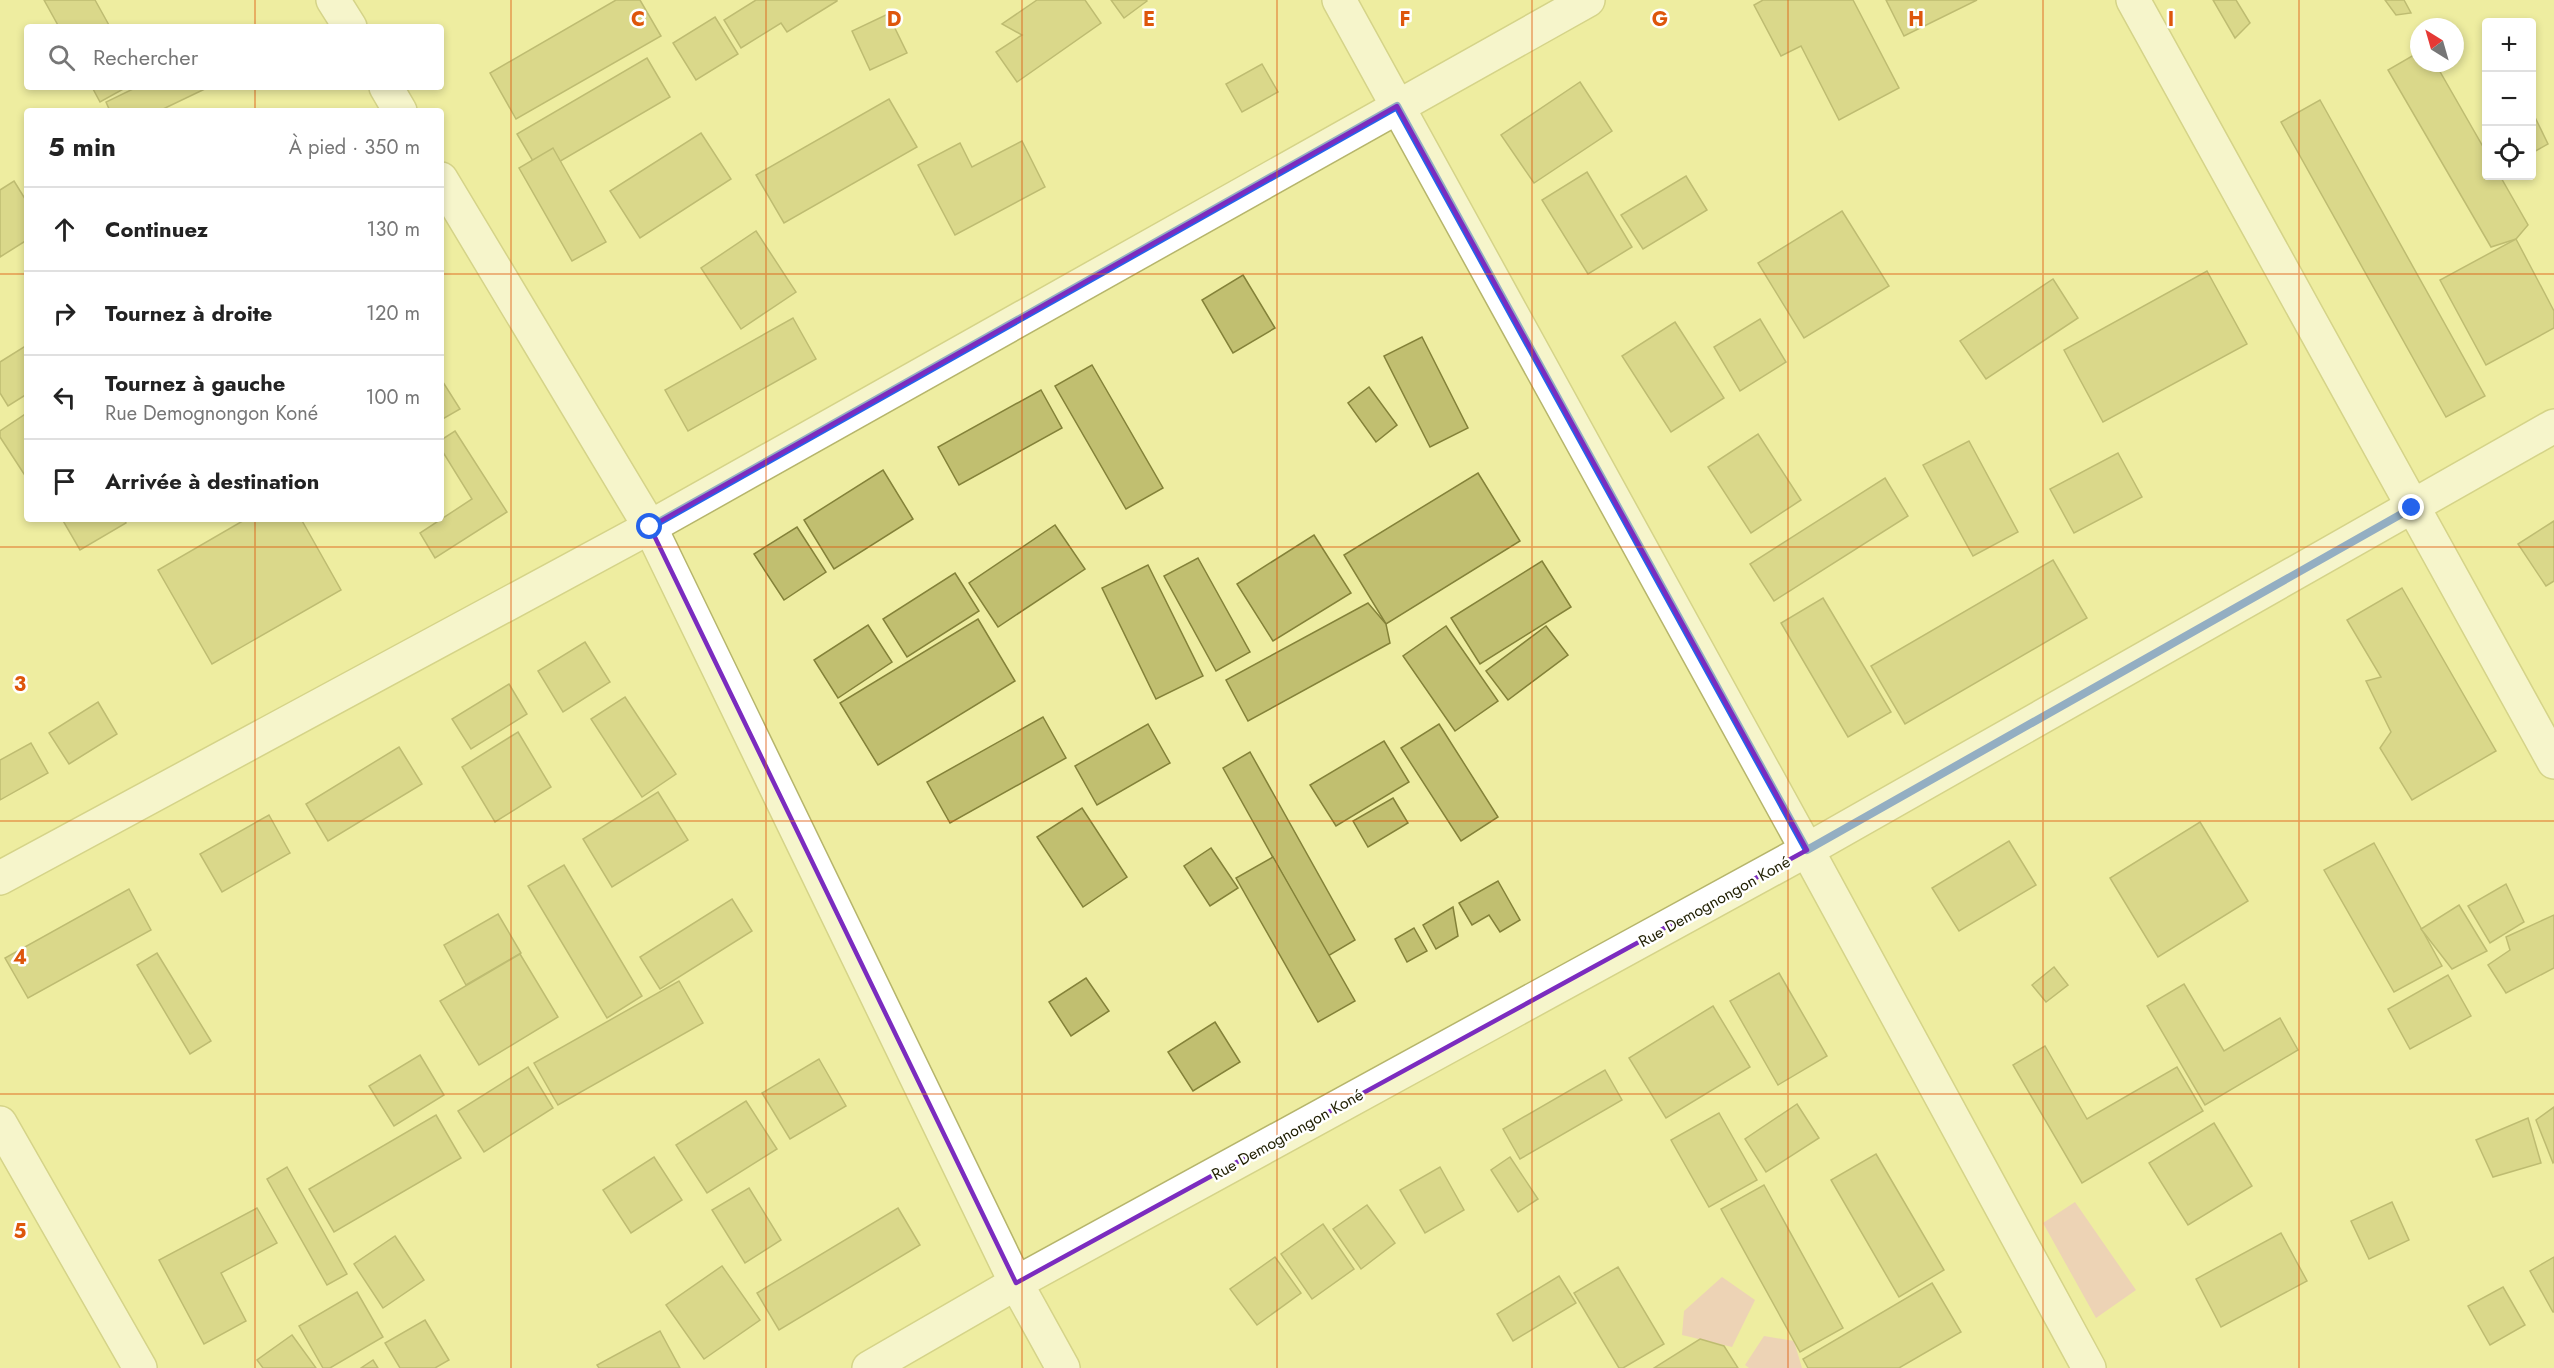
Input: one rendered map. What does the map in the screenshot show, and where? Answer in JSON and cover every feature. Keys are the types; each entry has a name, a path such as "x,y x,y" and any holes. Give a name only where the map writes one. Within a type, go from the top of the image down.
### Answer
{"street":[{"path":"333,0 348,24"},
{"path":"1338,0 1807,850 2089,1368"},
{"path":"0,878 650,527 1588,0"},
{"path":"2133,0 2554,762"},
{"path":"388,90 398,108"},
{"path":"444,184 650,527 1016,1283 1063,1368"},
{"name":"Rue Demognongon Koné","path":"869,1368 1016,1283 1807,850 2554,426"},
{"path":"0,1124 140,1368"}],"highlighted area":[{"path":"1397,106 1807,850 1016,1283 650,527"}],"shaded area":[{"path":"2075,1202 2136,1290 2096,1318 2043,1223"},
{"path":"1722,1277 1755,1300 1732,1347 1682,1335 1684,1311"},
{"path":"1764,1336 1794,1341 1802,1368 1749,1368 1745,1365"}],"building":[{"path":"44,0 95,0 108,24 57,24"},
{"path":"616,0 640,0 661,36 516,119 490,73"},
{"path":"756,0 837,1 787,32 781,23 741,48 724,20"},
{"path":"1037,0 1085,0 1101,23 1017,82 996,52 1022,35 1002,24"},
{"path":"1111,0 1146,0 1147,1 1124,18"},
{"path":"1763,0 1853,0 1899,88 1839,120 1801,46 1781,56 1754,5"},
{"path":"1886,0 1977,0 1904,36"},
{"path":"2213,0 2236,0 2250,23 2235,38"},
{"path":"2385,0 2404,0 2411,13 2396,15"},
{"path":"888,14 907,53 870,70 852,31"},
{"path":"715,17 738,54 696,80 673,43"},
{"path":"2410,57 2410,72 2440,72 2482,145 2482,180 2502,180 2528,225 2516,239 2491,247 2388,70"},
{"path":"647,58 670,97 540,173 517,134"},
{"path":"1262,64 1278,92 1242,112 1226,84"},
{"path":"1580,82 1612,131 1534,183 1501,135"},
{"path":"94,90 122,90 100,102"},
{"path":"131,90 203,90 165,108 109,108 106,102"},
{"path":"889,99 917,147 784,223 756,175"},
{"path":"2320,100 2485,396 2446,417 2281,122"},
{"path":"2536,119 2548,144 2536,151"},
{"path":"701,133 731,179 640,238 610,191"},
{"path":"1022,141 1045,187 955,235 918,165 960,143 972,167"},
{"path":"553,148 606,242 572,261 519,168"},
{"path":"1587,172 1632,247 1588,274 1542,200"},
{"path":"1686,176 1707,210 1643,249 1621,215"},
{"path":"14,181 24,197 24,242 0,257 0,190"},
{"path":"1842,211 1889,286 1804,338 1758,263"},
{"path":"756,231 796,292 741,329 701,268"},
{"path":"2516,239 2554,311 2554,328 2486,365 2440,280"},
{"path":"2207,271 2247,344 2103,422 2064,350"},
{"path":"1243,275 1275,328 1233,353 1202,300"},
{"path":"2053,279 2078,318 1986,379 1960,341"},
{"path":"793,318 816,359 688,431 665,390"},
{"path":"1760,319 1786,362 1740,391 1714,347"},
{"path":"1675,322 1724,398 1671,432 1622,356"},
{"path":"1422,337 1468,428 1430,447 1384,356"},
{"path":"24,347 24,396 8,406 0,393 0,362"},
{"path":"1092,365 1163,488 1126,509 1055,386"},
{"path":"444,384 460,409 444,418"},
{"path":"1369,387 1397,425 1376,442 1348,403"},
{"path":"1041,390 1062,428 959,485 938,447"},
{"path":"24,415 24,474 0,437 0,431"},
{"path":"455,431 507,512 435,558 420,533 437,522 444,522 444,517 472,499 444,454 444,438"},
{"path":"1758,434 1801,500 1751,533 1708,467"},
{"path":"1969,441 2018,532 1973,556 1923,465"},
{"path":"2118,453 2142,497 2074,533 2050,489"},
{"path":"883,470 913,519 834,569 804,520"},
{"path":"1478,473 1520,541 1386,624 1344,555"},
{"path":"1885,478 1908,516 1774,601 1750,564"},
{"path":"2554,521 2554,581 2546,586 2518,544"},
{"path":"64,522 126,522 126,523 80,550"},
{"path":"241,522 303,522 341,590 212,664 158,570"},
{"path":"1055,525 1085,569 998,627 969,583"},
{"path":"797,527 826,572 784,600 754,554"},
{"path":"1314,535 1351,593 1273,641 1237,584"},
{"path":"1198,558 1250,652 1216,671 1164,576"},
{"path":"2053,560 2087,618 1905,724 1871,666"},
{"path":"1542,561 1571,607 1480,664 1451,618"},
{"path":"1148,565 1203,676 1156,699 1102,588"},
{"path":"955,573 979,611 907,657 883,619"},
{"path":"2402,588 2496,751 2412,800 2380,748 2391,732 2366,681 2381,677 2347,620"},
{"path":"1823,598 1891,712 1848,737 1781,623"},
{"path":"1368,603 1386,624 1390,643 1248,721 1226,680"},
{"path":"978,619 1015,681 878,765 840,703"},
{"path":"868,625 892,662 838,698 814,660"},
{"path":"1446,626 1498,701 1455,731 1403,656"},
{"path":"1546,626 1568,655 1508,700 1486,671"},
{"path":"585,642 610,682 563,712 538,671"},
{"path":"509,684 527,714 471,749 452,719"},
{"path":"625,697 676,774 642,797 591,719"},
{"path":"98,702 117,734 69,764 49,733"},
{"path":"1043,717 1066,758 950,823 927,782"},
{"path":"1148,724 1170,763 1097,805 1075,766"},
{"path":"1439,724 1498,817 1461,841 1401,748"},
{"path":"518,732 551,787 495,822 462,767"},
{"path":"1384,741 1409,782 1336,826 1310,785"},
{"path":"31,743 48,773 0,800 0,760"},
{"path":"399,747 422,784 328,841 306,804"},
{"path":"1250,752 1355,940 1328,956 1223,768"},
{"path":"658,792 688,840 612,887 583,839"},
{"path":"1393,798 1408,823 1368,847 1353,821"},
{"path":"1082,808 1127,877 1083,907 1037,837"},
{"path":"269,815 290,853 222,892 200,854"},
{"path":"2200,822 2248,901 2158,957 2110,878"},
{"path":"2009,841 2036,885 1959,931 1932,888"},
{"path":"2374,843 2442,966 2394,992 2324,870"},
{"path":"1211,848 1238,888 1210,906 1184,866"},
{"path":"1273,857 1355,1001 1318,1022 1236,878"},
{"path":"564,865 642,996 607,1018 528,886"},
{"path":"1498,881 1520,920 1500,932 1489,915 1472,925 1459,903"},
{"path":"2506,884 2524,922 2490,943 2468,906"},
{"path":"129,889 151,930 28,998 5,958"},
{"path":"732,899 752,931 660,989 640,957"},
{"path":"2459,905 2487,951 2452,969 2421,929"},
{"path":"1453,907 1458,936 1436,949 1423,925"},
{"path":"498,914 521,953 466,985 444,945"},
{"path":"2554,915 2554,968 2506,993 2488,965 2510,950 2506,937"},
{"path":"1414,928 1427,951 1407,962 1395,939"},
{"path":"157,953 211,1041 190,1054 137,965"},
{"path":"520,954 558,1017 479,1065 440,1001"},
{"path":"2054,967 2068,985 2046,1002 2032,985"},
{"path":"1779,973 1827,1056 1778,1085 1730,1001"},
{"path":"2448,975 2471,1016 2410,1049 2388,1009"},
{"path":"1086,978 1109,1011 1071,1036 1049,1002"},
{"path":"679,981 703,1023 558,1105 534,1063"},
{"path":"2184,984 2224,1051 2280,1018 2298,1050 2205,1105 2147,1006"},
{"path":"1713,1006 1750,1067 1666,1118 1629,1058"},
{"path":"1215,1022 1240,1062 1193,1091 1168,1052"},
{"path":"2045,1046 2087,1119 2177,1067 2203,1111 2082,1183 2013,1065"},
{"path":"420,1055 444,1095 394,1126 369,1086"},
{"path":"819,1059 846,1106 790,1139 762,1093"},
{"path":"528,1067 553,1108 484,1152 458,1111"},
{"path":"1605,1070 1622,1100 1520,1159 1503,1129"},
{"path":"746,1101 777,1149 707,1193 676,1145"},
{"path":"1797,1104 1819,1138 1766,1172 1745,1139"},
{"path":"2554,1107 2554,1162 2553,1163 2536,1120"},
{"path":"1719,1113 1757,1180 1709,1207 1671,1140"},
{"path":"436,1115 461,1158 334,1232 309,1189"},
{"path":"2528,1118 2541,1163 2493,1177 2476,1140"},
{"path":"2214,1123 2252,1186 2188,1225 2149,1163"},
{"path":"1876,1154 1944,1270 1899,1297 1831,1180"},
{"path":"654,1157 682,1200 631,1233 603,1190"},
{"path":"1510,1157 1538,1199 1518,1212 1491,1170"},
{"path":"287,1167 347,1274 327,1285 267,1179"},
{"path":"1440,1167 1464,1210 1425,1233 1400,1190"},
{"path":"1764,1185 1843,1328 1800,1352 1721,1209"},
{"path":"749,1188 781,1240 745,1263 712,1210"},
{"path":"2392,1202 2409,1240 2369,1259 2351,1221"},
{"path":"1367,1205 1395,1243 1361,1269 1333,1229"},
{"path":"257,1208 277,1243 221,1273 246,1321 204,1344 159,1260"},
{"path":"898,1208 920,1245 779,1330 757,1293"},
{"path":"1323,1224 1354,1269 1312,1299 1281,1254"},
{"path":"2281,1233 2307,1281 2221,1327 2196,1279"},
{"path":"395,1236 424,1280 383,1308 354,1264"},
{"path":"1275,1257 1301,1293 1257,1325 1230,1289"},
{"path":"2554,1257 2554,1312 2553,1312 2530,1271"},
{"path":"722,1266 760,1320 704,1359 666,1305"},
{"path":"1618,1267 1664,1344 1623,1368 1619,1368 1574,1293"},
{"path":"1559,1276 1576,1303 1513,1341 1497,1314"},
{"path":"1932,1283 1961,1332 1899,1368 1808,1368 1803,1359"},
{"path":"2503,1287 2525,1325 2490,1345 2468,1306"},
{"path":"357,1292 383,1337 330,1368 323,1368 299,1326"},
{"path":"425,1320 449,1360 435,1368 400,1368 385,1343"},
{"path":"660,1331 680,1368 599,1368 597,1365"},
{"path":"292,1335 316,1368 263,1368 257,1360"},
{"path":"1700,1339 1724,1346 1738,1368 1654,1368"},
{"path":"373,1360 378,1368 361,1368"}],"route":[{"path":"650,527 1397,106 1807,850 2412,508"}]}
